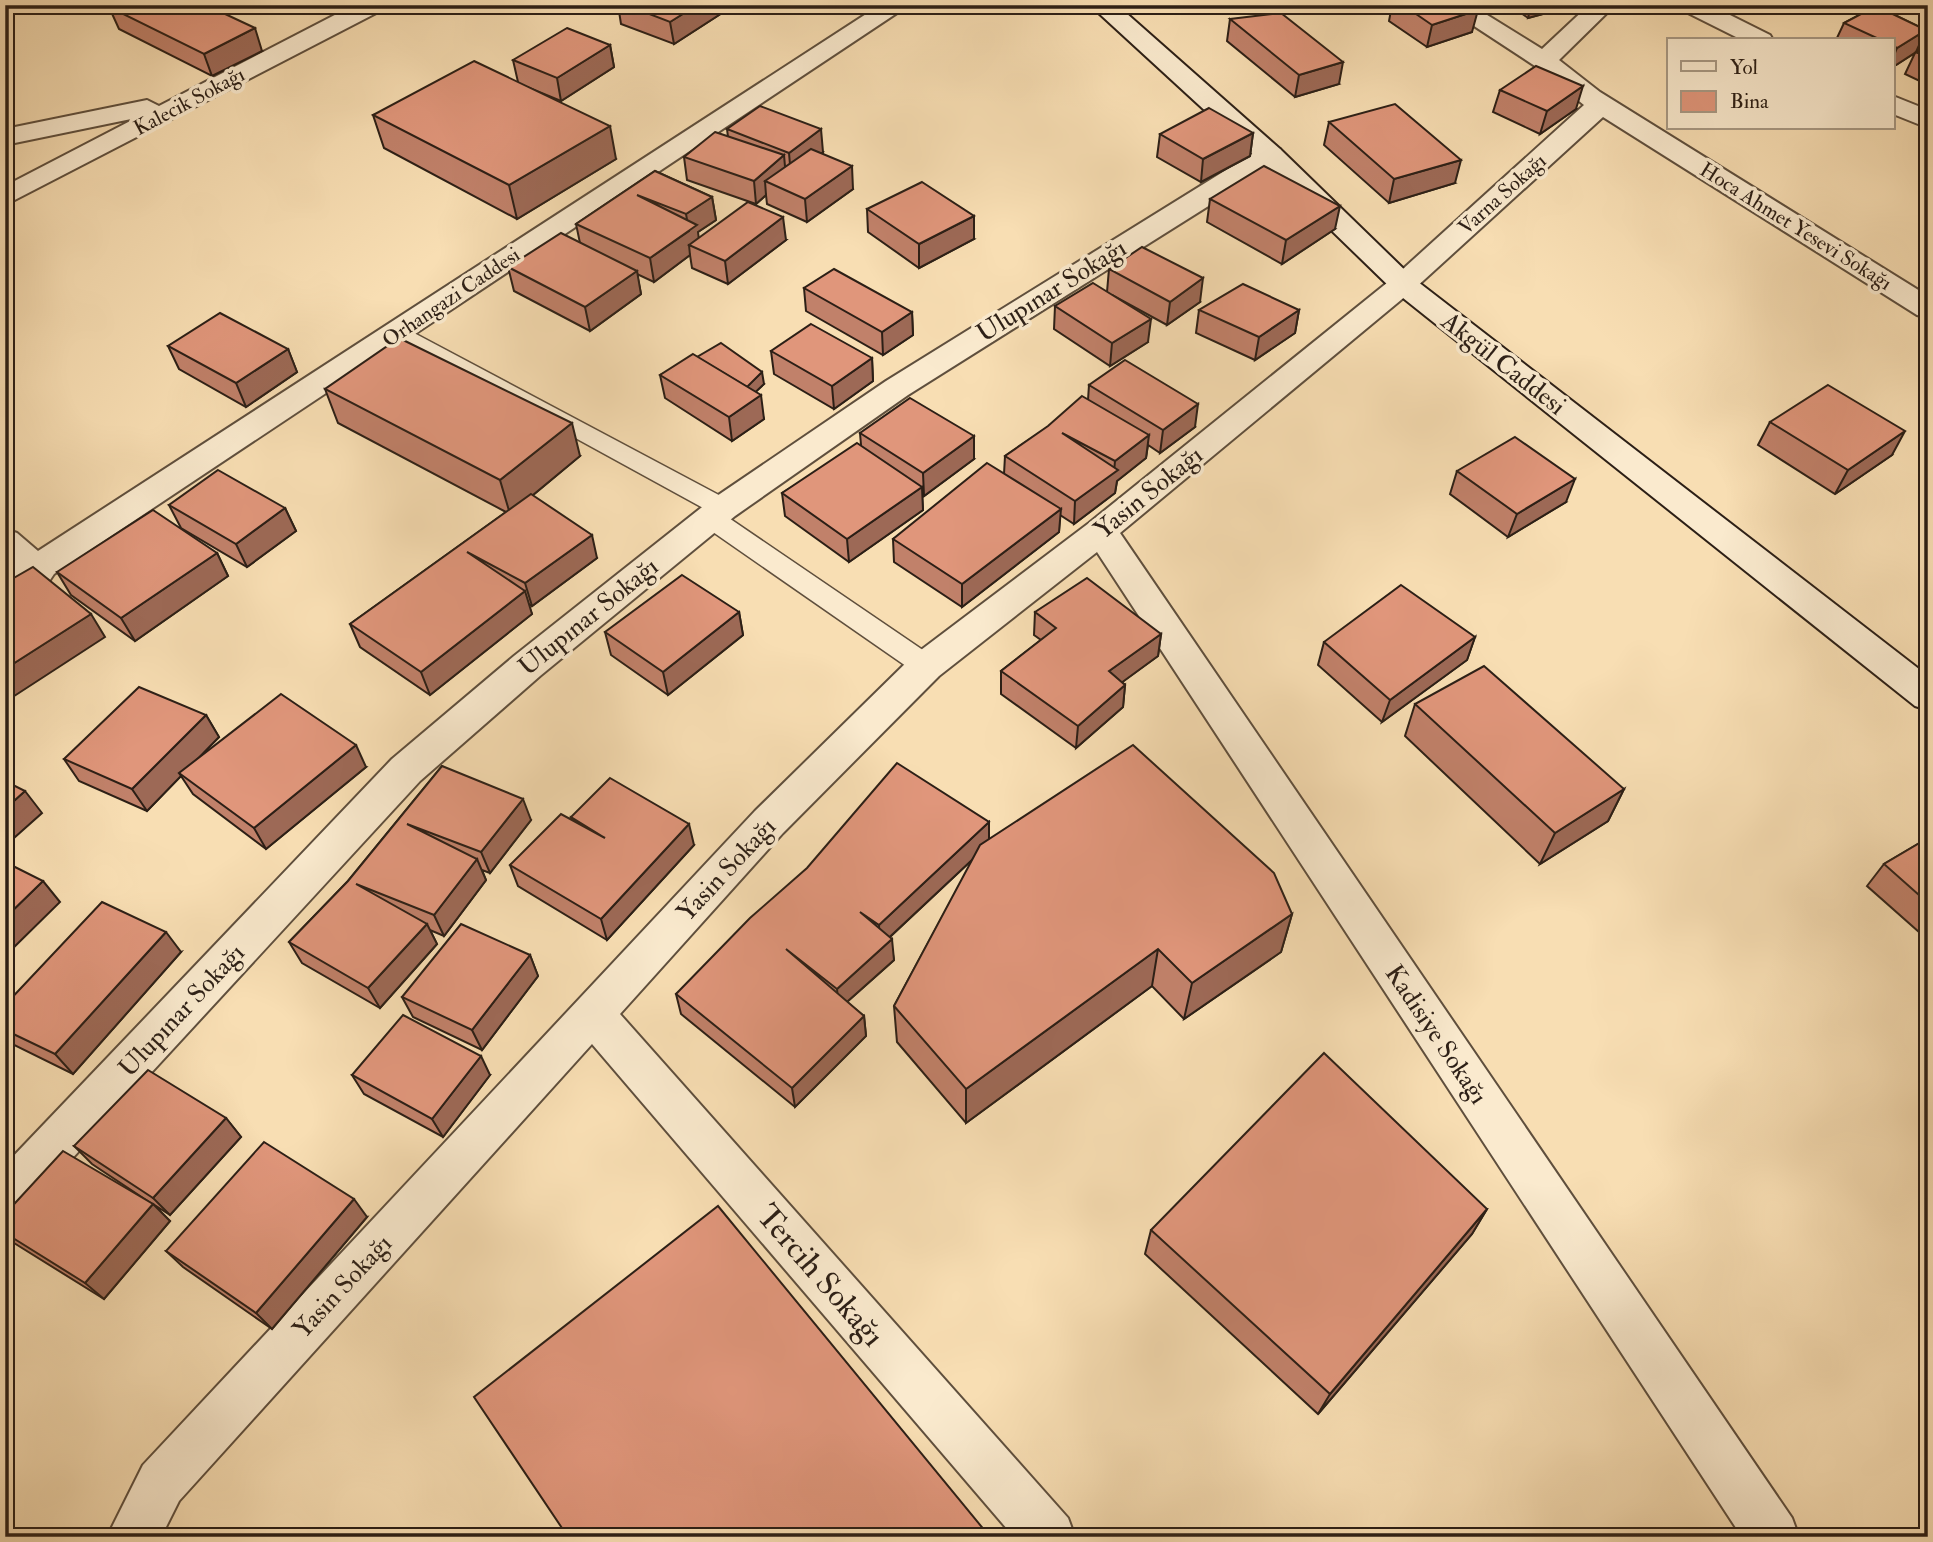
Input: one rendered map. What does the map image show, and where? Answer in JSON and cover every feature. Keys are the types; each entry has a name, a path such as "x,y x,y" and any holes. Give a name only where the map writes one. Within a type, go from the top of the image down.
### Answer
{"street":[{"name":"Kalecik Sokağı","path":"5,197 373,5"},
{"name":"Orhangazi Caddesi","path":"5,589 38,571 897,5"},
{"name":"Akgül Caddesi","path":"1102,5 1270,155 1402,284 1928,696"},
{"name":"Hoca Ahmet Yesevi Sokağı","path":"1454,5 1544,61 1601,104 1928,309"},
{"path":"1544,61 1603,5"},
{"path":"1691,5 1757,38"},
{"path":"5,137 193,99"},
{"name":"Varna Sokağı","path":"1402,284 1601,104"},
{"path":"1895,104 1928,120"},
{"name":"Ulupınar Sokağı","path":"5,1198 406,770 527,666 716,512 897,388 1270,155"},
{"name":"Yasin Sokağı","path":"133,1537 160,1483 769,822 926,666 1101,531 1402,284"},
{"name":"Kadisiye Sokağı","path":"1101,531 1773,1537"},
{"path":"5,541 38,571"},
{"name":"Tercih Sokağı","path":"593,1014 1049,1537"}],"lane":[{"path":"399,332 716,512 926,666"}],"building":[{"path":"206,5 255,28 204,54 109,7"},
{"path":"626,5 697,5 670,22"},
{"path":"1403,5 1470,5 1478,10 1432,25"},
{"path":"1876,6 1926,30 1897,48 1895,38 1877,38 1844,23"},
{"path":"1281,13 1343,62 1299,75 1230,19"},
{"path":"567,28 610,45 557,78 513,60"},
{"path":"1928,45 1928,57 1916,52"},
{"path":"474,61 610,126 509,185 373,115"},
{"path":"1536,66 1583,86 1547,111 1500,90"},
{"path":"1395,104 1461,160 1394,179 1329,122"},
{"path":"760,106 821,129 789,153 727,129"},
{"path":"1209,108 1253,133 1203,159 1160,134"},
{"path":"715,132 784,155 754,181 684,157"},
{"path":"811,149 852,166 805,199 765,181"},
{"path":"1264,166 1340,206 1286,240 1210,199"},
{"path":"655,171 712,197 686,214 637,195 697,225 650,258 576,224"},
{"path":"922,182 974,216 919,244 867,209"},
{"path":"748,202 783,217 725,261 689,245"},
{"path":"561,233 637,271 585,307 508,267"},
{"path":"1142,247 1203,278 1170,302 1109,269"},
{"path":"834,269 912,312 882,332 804,288"},
{"path":"1093,283 1151,319 1112,343 1055,306"},
{"path":"1243,284 1299,310 1259,337 1199,310"},
{"path":"220,313 288,349 236,383 168,346"},
{"path":"811,324 872,358 832,386 771,351"},
{"path":"399,338 572,423 500,480 325,389"},
{"path":"721,343 762,372 747,387 697,357"},
{"path":"693,354 761,395 729,417 660,375"},
{"path":"1125,360 1198,404 1163,430 1089,385"},
{"path":"1828,385 1905,431 1848,470 1770,422"},
{"path":"1082,396 1149,435 1115,461 1062,433 1118,470 1075,501 1005,456 1048,426"},
{"path":"910,398 974,436 923,473 860,433"},
{"path":"1515,437 1575,479 1517,514 1457,471"},
{"path":"857,443 922,487 847,539 782,493"},
{"path":"987,463 1061,509 962,584 893,539"},
{"path":"218,470 285,508 236,544 169,505"},
{"path":"531,494 592,535 525,583 467,552 525,591 421,672 350,624"},
{"path":"153,510 217,553 121,618 57,572"},
{"path":"33,567 91,614 5,669 5,583"},
{"path":"682,575 739,612 663,672 605,632"},
{"path":"1087,578 1161,634 1109,671 1125,685 1078,726 1001,671 1056,628 1035,612"},
{"path":"1401,585 1475,637 1390,700 1324,642"},
{"path":"1484,666 1624,789 1555,833 1415,704"},
{"path":"139,687 206,715 132,789 64,759"},
{"path":"281,694 356,745 254,828 179,773"},
{"path":"1133,745 1274,873 1292,914 1192,983 1158,949 966,1089 894,1006 980,845"},
{"path":"897,763 989,822 879,925 860,912 892,939 837,989 786,949 864,1016 792,1088 676,994 750,918 807,868"},
{"path":"442,766 523,799 481,852 407,824 477,859 434,915 356,884 427,924 368,988 289,942 348,881"},
{"path":"610,778 689,824 601,919 510,865 561,814 605,838 571,817"},
{"path":"5,781 25,791 5,809"},
{"path":"1928,838 1928,903 1884,864"},
{"path":"5,862 43,881 5,918"},
{"path":"102,902 166,932 55,1054 5,1030 5,1005"},
{"path":"461,924 530,955 472,1030 402,997"},
{"path":"403,1015 481,1056 432,1119 352,1075"},
{"path":"1324,1053 1487,1209 1330,1394 1151,1230"},
{"path":"148,1070 226,1118 153,1198 74,1146"},
{"path":"264,1142 354,1199 256,1313 166,1251"},
{"path":"63,1151 153,1204 85,1283 5,1233 5,1214"},
{"path":"718,1206 990,1537 568,1537 474,1397"}]}
